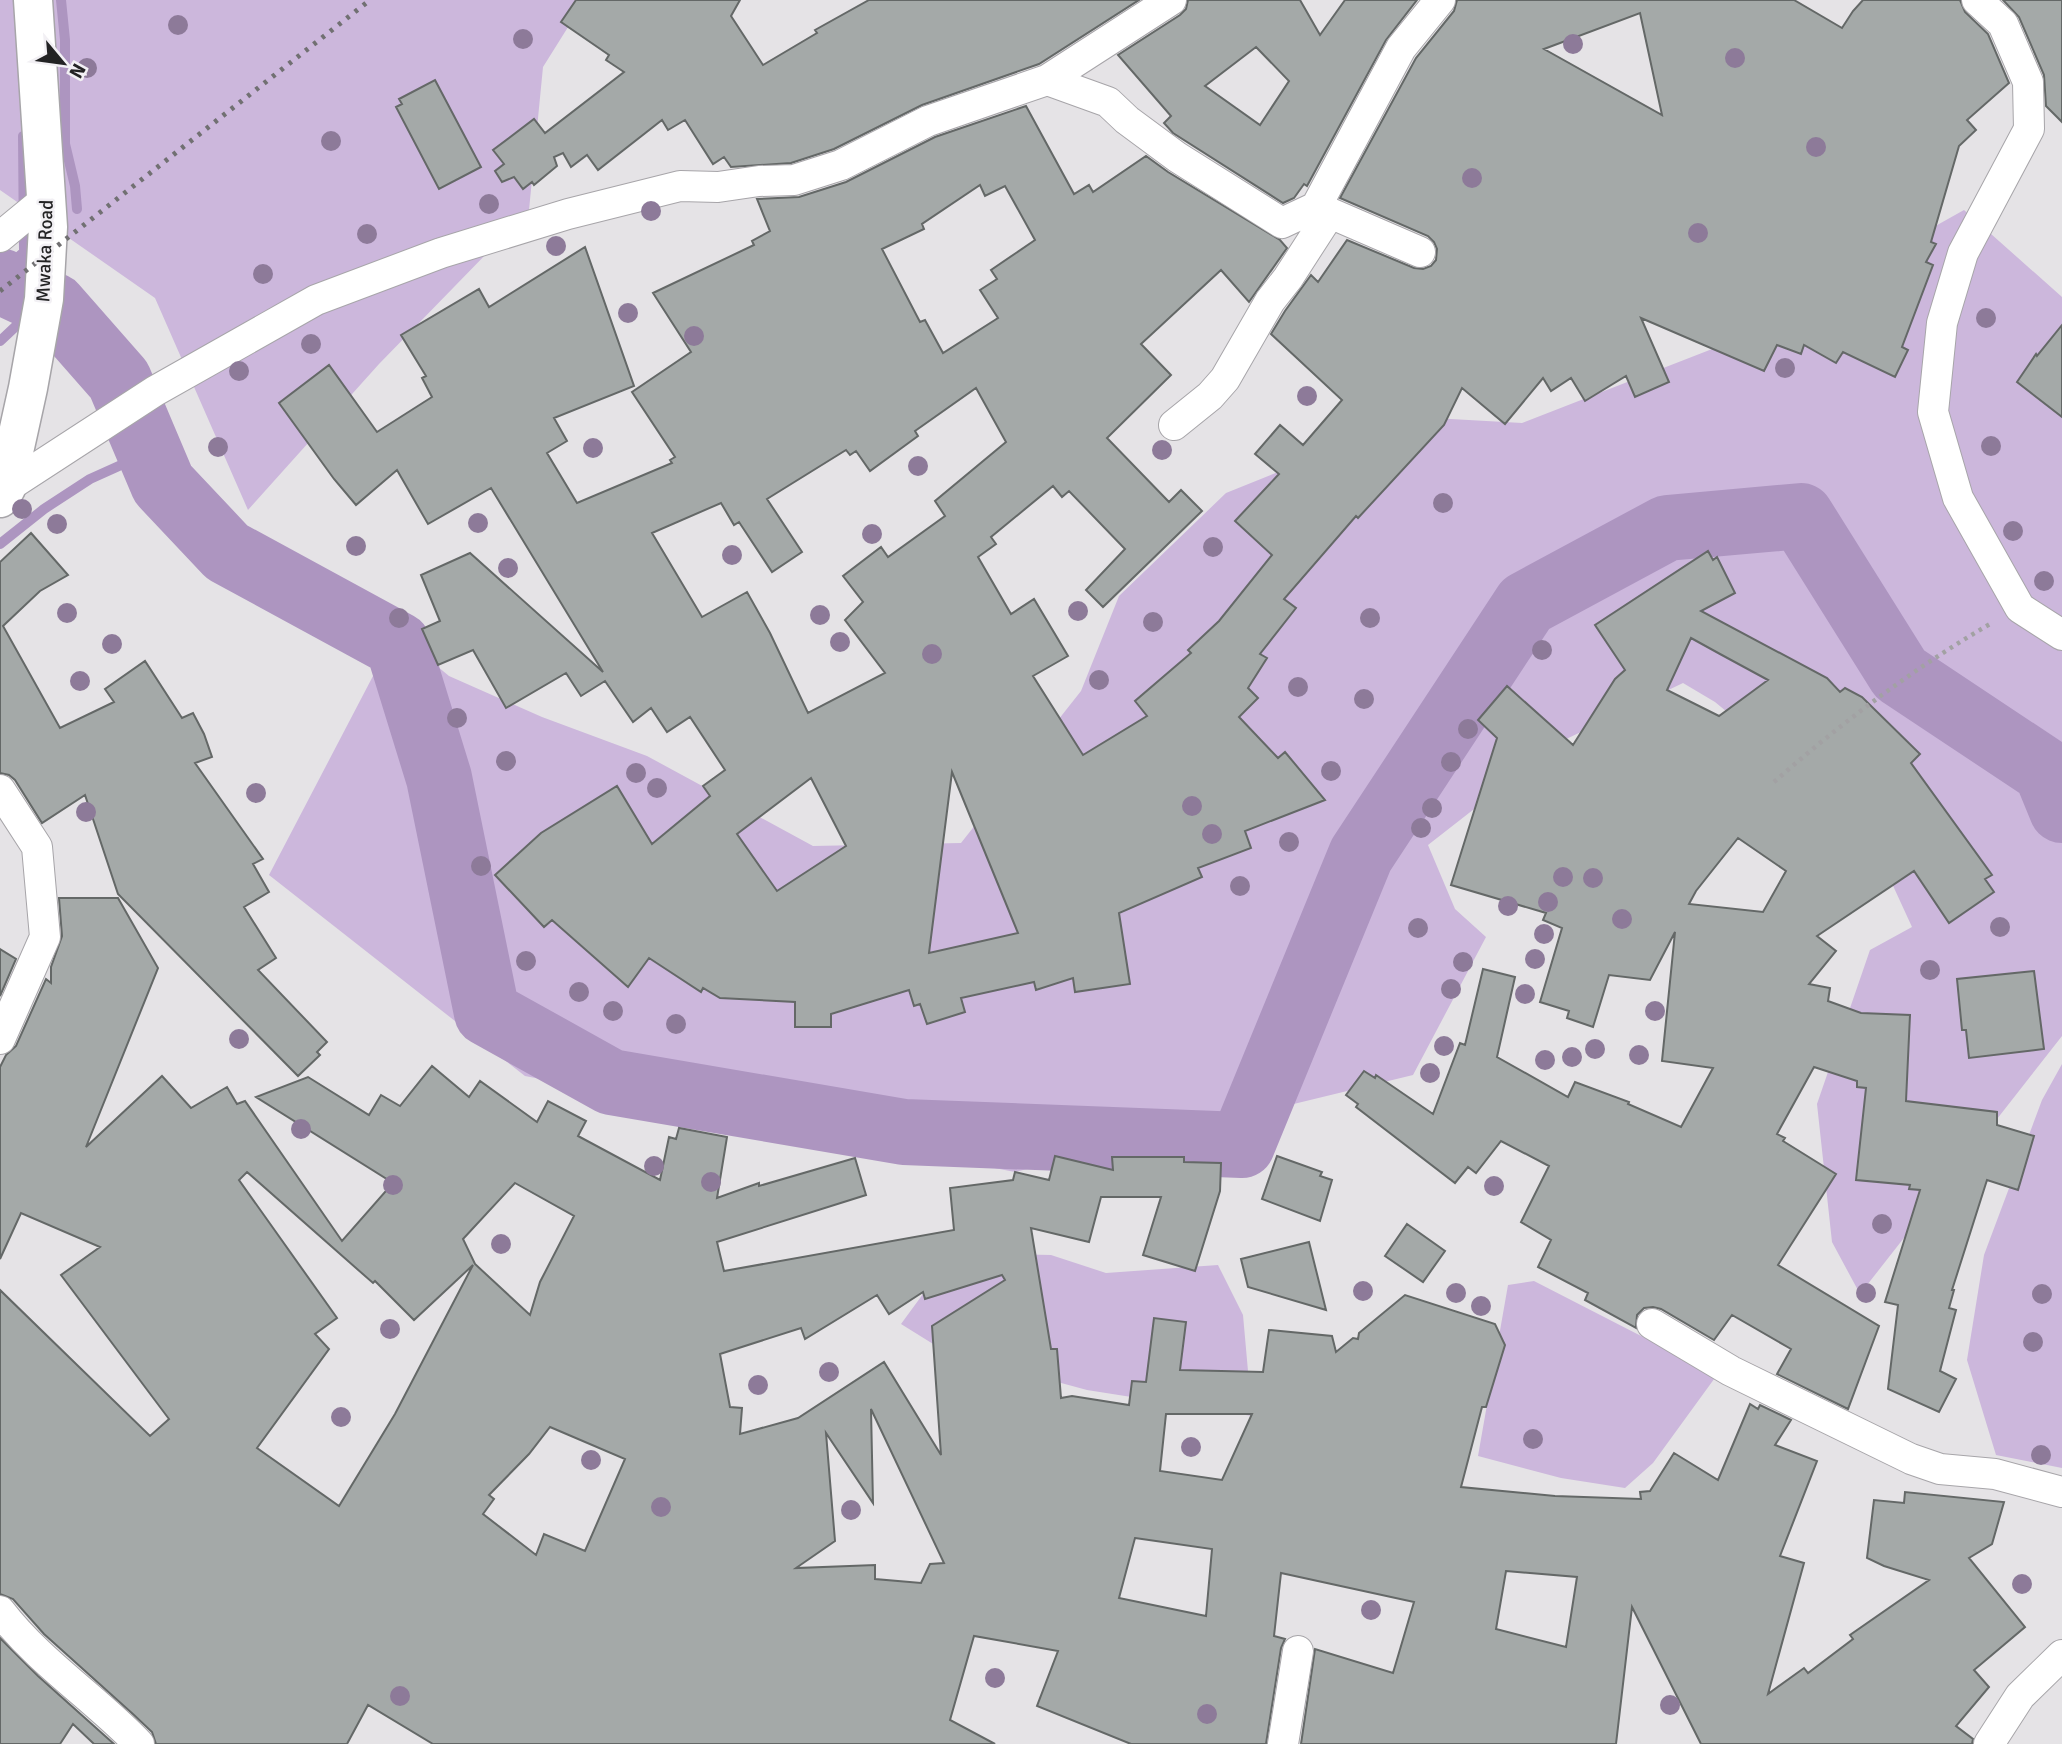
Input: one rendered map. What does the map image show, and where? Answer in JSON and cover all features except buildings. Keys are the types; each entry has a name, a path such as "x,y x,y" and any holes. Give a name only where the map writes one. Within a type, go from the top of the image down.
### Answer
{"street":[{"path":"3,493 155,391 316,300 441,253 568,214 680,186 718,187 759,181 794,180 841,166 928,121 1047,80 1171,0"},
{"path":"1174,425 1210,396 1225,379 1270,301 1288,278 1401,48 1440,0"},
{"path":"1977,0 2003,24 2028,82 2028,129 1963,253 1942,323 1933,412 1958,498 2020,608 2062,635"},
{"name":"Mwaka Road","path":"3,493 28,388 44,299 48,227 36,1"},
{"path":"1047,80 1108,102 1127,120 1177,157 1282,223 1323,210 1420,252"},
{"path":"0,237 46,200"},
{"path":"0,790 37,847 45,937 0,1039"},
{"path":"1652,1324 1731,1371 1911,1459 1940,1469 1995,1474 2062,1492"},
{"path":"0,1611 64,1677 98,1703 139,1744"},
{"path":"1283,1744 1298,1651"},
{"path":"1989,1744 2020,1696 2062,1655"}],"path":[{"path":"1774,782 1872,704 1965,638"}],"shaded area":[{"path":"0,0 585,0 543,67 529,210 379,364 248,510 155,298 0,190"},
{"path":"1964,210 2062,297 2062,1036 1860,1294 1832,1242 1817,1104 1870,950 1912,927 1866,827 1715,702 1683,683 1560,742 1428,845 1455,909 1486,937 1413,1075 1015,1172 525,1076 269,875 396,632 449,676 542,717 647,756 813,846 961,843 1081,691 1119,596 1226,493 1415,417 1522,423 1725,344"},
{"path":"2062,1064 2062,1468 1996,1455 1967,1360 1984,1255 2042,1100"},
{"path":"953,1253 1051,1255 1106,1273 1218,1265 1243,1315 1252,1416 1087,1390 946,1352 901,1324"},
{"path":"1534,1281 1717,1375 1653,1463 1625,1488 1561,1478 1478,1456 1508,1285"}],"waterway":[{"path":"61,0 65,40 65,144 75,186 77,209"},
{"path":"0,273 24,252 23,136"},
{"path":"0,281 54,306 119,380 163,484 227,552 398,645 439,778 487,1013 611,1082 904,1132 1242,1145 1361,855 1526,604 1667,528 1801,516 1900,674 2046,771 2062,810"},
{"path":"0,341 31,312"},
{"path":"0,544 44,509 90,479 150,452"}],"railway":[{"path":"0,291 370,0"}]}
